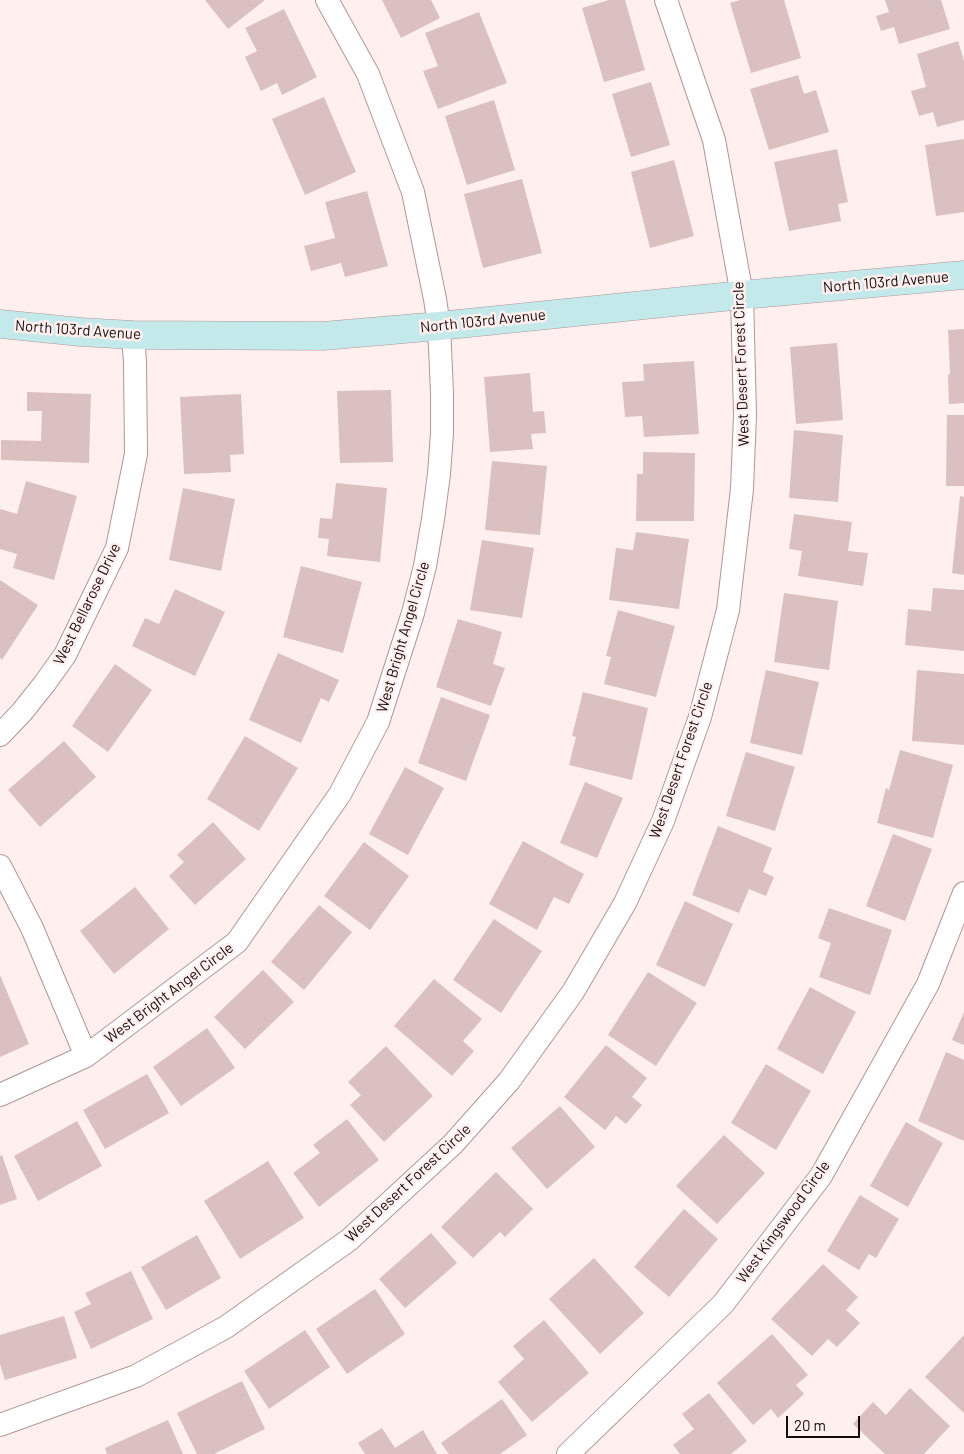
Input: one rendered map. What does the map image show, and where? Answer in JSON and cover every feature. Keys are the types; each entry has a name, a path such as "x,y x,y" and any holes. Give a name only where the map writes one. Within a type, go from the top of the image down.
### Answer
{"street":[{"name":"West Bright Angel Circle","path":"0,1095 86,1056 237,942 340,794 378,722 413,613 434,519 439,474 442,392 439,326 414,192 368,74 327,0"},
{"name":"West Desert Forest Circle","path":"0,1425 136,1376 226,1327 349,1240 454,1144 509,1081 573,992 625,903 663,820 700,717 728,610 742,489 745,415 742,295 714,140 666,0"},
{"name":"North 103rd Avenue","path":"0,324 81,332 133,334 324,336 964,275"},
{"name":"West Bellarose Drive","path":"0,735 46,683 65,655 117,548 136,454 133,334"},
{"path":"0,866 32,928 86,1056"},
{"name":"West Kingswood Circle","path":"568,1454 723,1304 821,1176 928,984 964,893"}],"building":[{"path":"205,0 265,0 228,29"},
{"path":"382,0 431,0 440,18 401,38"},
{"path":"609,0 625,0 645,70 604,82 582,8"},
{"path":"740,0 784,0 801,58 751,73 730,3"},
{"path":"885,0 941,0 950,29 899,44 894,27 881,31 876,16 889,12"},
{"path":"284,9 317,77 282,95 277,83 261,91 245,57 257,51 245,28"},
{"path":"479,12 507,83 438,109 423,71 438,66 425,33"},
{"path":"958,41 964,61 964,120 937,127 933,112 919,116 911,91 926,87 917,54"},
{"path":"798,75 804,94 816,90 829,132 769,150 750,89"},
{"path":"651,82 670,145 631,157 612,94"},
{"path":"324,97 356,172 305,195 272,119"},
{"path":"494,100 515,170 467,185 445,116"},
{"path":"964,139 964,212 936,216 925,145"},
{"path":"837,149 848,202 838,204 841,221 789,231 774,162"},
{"path":"674,160 694,236 650,248 631,172"},
{"path":"522,179 542,253 483,268 464,194"},
{"path":"367,191 388,266 345,277 341,263 311,271 304,246 335,238 325,202"},
{"path":"964,329 964,403 949,404 948,330"},
{"path":"837,343 843,420 796,424 790,347"},
{"path":"694,361 699,434 644,437 642,416 625,417 622,382 644,381 643,364"},
{"path":"530,373 533,412 544,411 546,433 531,434 533,449 490,452 484,377"},
{"path":"391,390 393,462 340,463 337,391"},
{"path":"27,392 91,394 89,463 1,460 1,440 41,441 42,411 27,411"},
{"path":"241,394 244,454 230,455 231,472 184,474 180,397"},
{"path":"947,415 964,415 964,486 946,486"},
{"path":"794,430 843,435 838,502 789,498"},
{"path":"643,452 695,453 694,521 636,521 637,474 643,474"},
{"path":"492,461 547,466 540,535 485,530"},
{"path":"26,481 77,496 54,580 13,568 17,554 0,549 0,509 17,514"},
{"path":"336,483 387,488 380,562 327,556 329,539 318,538 320,518 332,519"},
{"path":"183,488 235,499 221,571 169,560"},
{"path":"960,496 964,497 964,575 952,573"},
{"path":"794,514 852,522 848,551 868,553 863,586 798,576 802,551 789,549"},
{"path":"636,532 689,539 679,609 609,600 616,548 633,550"},
{"path":"482,540 534,548 522,618 470,610"},
{"path":"301,566 362,582 343,653 283,637"},
{"path":"0,580 38,605 2,660 0,658"},
{"path":"933,588 964,590 964,651 905,645 908,609 931,611"},
{"path":"175,589 225,612 195,676 132,646 145,618 159,624"},
{"path":"784,593 838,601 829,670 774,662"},
{"path":"618,610 675,626 656,697 604,684 611,657 606,656"},
{"path":"458,619 502,632 493,664 505,668 491,706 436,687"},
{"path":"278,653 339,680 329,702 321,698 301,743 249,720"},
{"path":"115,664 152,690 108,752 72,726"},
{"path":"766,670 819,682 802,755 750,743"},
{"path":"917,670 964,674 964,745 912,741"},
{"path":"583,692 648,708 632,780 569,765 576,737 572,736"},
{"path":"441,697 490,715 466,781 418,763"},
{"path":"245,736 298,768 259,831 207,799"},
{"path":"64,741 96,777 40,827 8,790"},
{"path":"900,750 953,765 933,838 877,823 886,788 889,790"},
{"path":"746,752 795,767 775,831 726,816"},
{"path":"405,767 444,788 408,855 369,834"},
{"path":"585,782 623,798 597,858 560,843"},
{"path":"213,822 246,859 195,905 169,876 184,862 177,855"},
{"path":"718,826 772,848 763,872 774,877 766,896 749,889 739,913 692,895"},
{"path":"893,834 932,849 905,921 866,906"},
{"path":"523,841 584,874 569,904 554,897 537,930 489,904"},
{"path":"364,842 409,876 370,930 324,896"},
{"path":"135,887 169,929 114,974 80,931"},
{"path":"685,901 733,924 705,987 656,965"},
{"path":"319,905 352,932 304,990 271,962"},
{"path":"829,908 892,930 870,995 819,977 831,943 818,938"},
{"path":"494,919 542,951 501,1013 453,980"},
{"path":"263,970 294,1002 245,1049 214,1017"},
{"path":"648,972 697,1003 656,1066 608,1035"},
{"path":"0,975 29,1044 0,1057"},
{"path":"434,979 482,1019 463,1041 474,1051 452,1076 394,1026"},
{"path":"810,987 856,1012 823,1074 777,1049"},
{"path":"964,1012 964,1045 952,1040"},
{"path":"207,1028 235,1068 181,1106 153,1067"},
{"path":"606,1045 647,1078 632,1097 642,1105 626,1124 616,1116 605,1130 564,1097"},
{"path":"386,1046 433,1096 384,1142 350,1105 361,1095 348,1082"},
{"path":"946,1052 964,1060 964,1141 918,1121"},
{"path":"766,1064 811,1091 776,1150 731,1123"},
{"path":"147,1074 169,1113 105,1149 83,1110"},
{"path":"560,1106 595,1147 547,1189 511,1148"},
{"path":"347,1119 379,1160 319,1207 293,1173 320,1153 313,1145"},
{"path":"77,1121 102,1166 38,1201 14,1156"},
{"path":"906,1122 943,1143 908,1207 870,1186"},
{"path":"724,1135 765,1173 717,1224 676,1186"},
{"path":"2,1155 17,1199 0,1205 0,1156"},
{"path":"268,1161 304,1218 240,1259 204,1201"},
{"path":"496,1172 533,1209 505,1237 500,1232 473,1258 441,1227"},
{"path":"860,1195 899,1219 876,1258 869,1254 859,1270 827,1251"},
{"path":"684,1209 718,1239 669,1297 634,1267"},
{"path":"431,1233 457,1263 405,1308 379,1279"},
{"path":"197,1235 221,1278 166,1310 141,1267"},
{"path":"594,1258 644,1313 600,1354 549,1299"},
{"path":"823,1264 858,1297 846,1310 860,1323 837,1347 828,1339 812,1356 771,1319"},
{"path":"131,1271 153,1319 91,1349 74,1312 91,1304 85,1293"},
{"path":"375,1289 405,1334 347,1374 316,1329"},
{"path":"64,1316 77,1358 5,1380 0,1364 0,1335"},
{"path":"544,1320 589,1373 532,1422 498,1382 524,1359 513,1346"},
{"path":"305,1330 330,1367 269,1409 244,1371"},
{"path":"772,1334 808,1375 796,1385 804,1394 778,1418 771,1409 753,1425 717,1383"},
{"path":"964,1335 964,1413 925,1377"},
{"path":"242,1381 265,1429 214,1454 197,1454 177,1413"},
{"path":"910,1388 950,1426 924,1454 885,1454 853,1424 873,1402 886,1415"},
{"path":"709,1393 747,1441 731,1454 680,1454 673,1445 694,1429 682,1414"},
{"path":"502,1399 527,1435 500,1454 449,1454 441,1443"},
{"path":"168,1420 183,1454 107,1454 105,1448"},
{"path":"382,1428 395,1448 423,1430 437,1454 365,1454 358,1443"}]}
